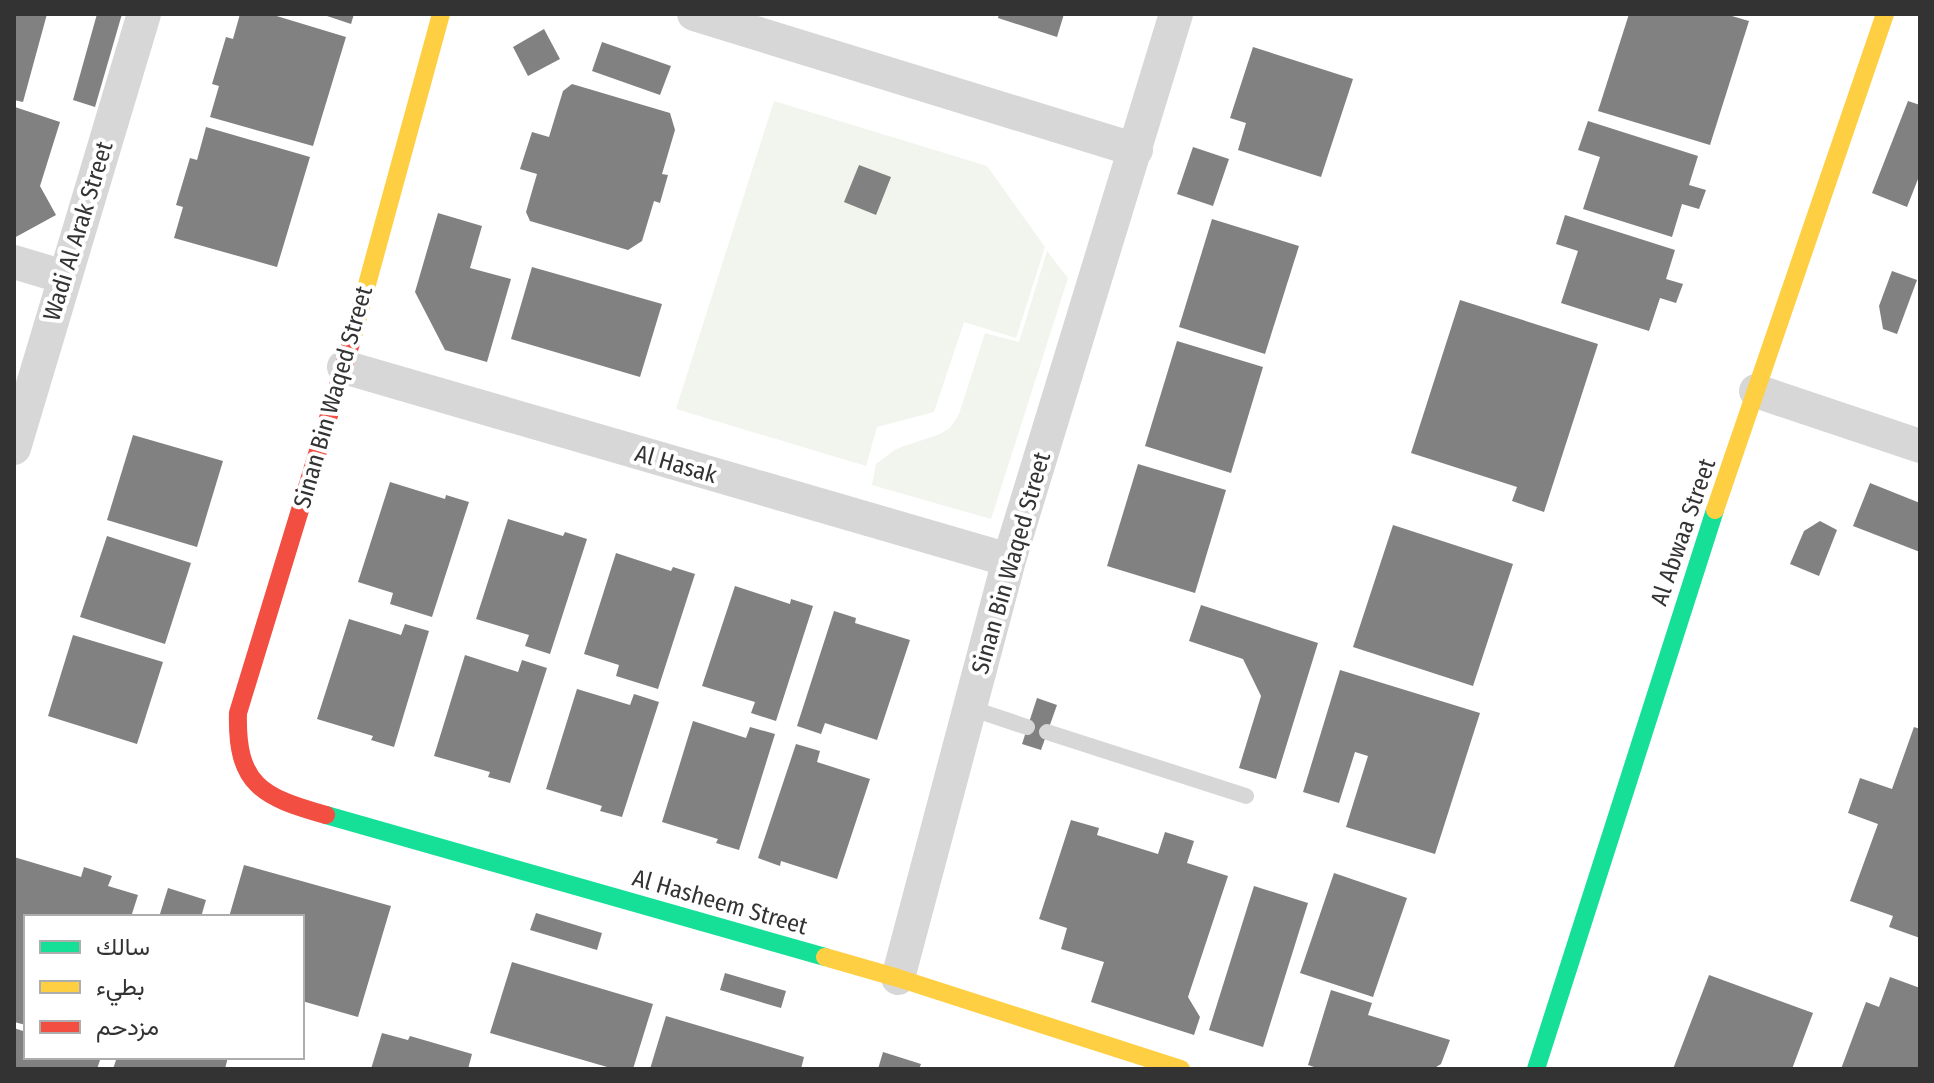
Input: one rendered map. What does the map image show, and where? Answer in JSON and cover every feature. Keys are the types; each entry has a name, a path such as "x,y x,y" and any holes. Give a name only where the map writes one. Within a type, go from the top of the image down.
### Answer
{"street":[{"name":"Wadi Al Arak Street","path":"14,448 144,14"},
{"name":"Sinan Bin Waqed Street","path":"250,778 236,750 238,713 344,367 441,14"},
{"path":"694,14 1136,150"},
{"name":"Sinan Bin Waqed Street","path":"898,978 1009,560 1176,14"},
{"name":"Al Abwaa Street","path":"1536,1069 1689,586 1885,14"},
{"path":"14,262 64,277"},
{"name":"Al Hasak","path":"344,367 1009,560"},
{"path":"1756,391 1920,446"},
{"name":"Al Hasheem Street","path":"250,778 279,802 898,978 1181,1069"}],"lane":[{"path":"970,708 1027,727"},
{"path":"1047,732 1246,796"}],"shaded area":[{"path":"774,101 987,166 1045,247 1016,338 964,322 934,412 877,427 866,466 676,409"},
{"path":"1047,251 1068,278 991,519 872,485 876,464 896,449 950,428 959,414 985,333 1019,342"}],"building":[{"path":"14,14 47,14 23,102 14,100"},
{"path":"97,14 122,14 95,107 73,100"},
{"path":"240,14 270,14 346,37 313,146 210,117 219,86 212,84 226,37 233,39"},
{"path":"321,14 354,14 351,24"},
{"path":"999,14 1064,14 1057,37 998,18"},
{"path":"1629,14 1725,14 1749,21 1710,145 1598,111"},
{"path":"544,29 560,59 528,76 513,47"},
{"path":"602,42 671,66 660,95 592,71"},
{"path":"1253,47 1353,79 1321,177 1238,150 1246,123 1230,118"},
{"path":"572,84 670,113 675,130 662,174 668,175 660,203 654,201 642,241 628,250 530,221 526,212 537,174 520,169 532,132 549,137 563,91"},
{"path":"1908,101 1920,105 1920,174 1907,207 1872,193"},
{"path":"15,107 60,122 40,186 56,215 14,238"},
{"path":"1588,121 1698,156 1689,185 1706,190 1699,209 1682,204 1672,237 1583,209 1600,157 1578,150"},
{"path":"206,127 310,157 277,267 174,238 183,207 176,205 190,158 197,160"},
{"path":"1193,147 1229,159 1213,206 1177,194"},
{"path":"859,165 891,177 876,215 844,202"},
{"path":"438,213 482,226 470,268 511,279 487,362 445,350 415,292"},
{"path":"1565,215 1675,250 1666,279 1683,284 1676,303 1660,298 1649,331 1561,303 1578,251 1556,244"},
{"path":"1212,219 1299,246 1265,354 1179,327"},
{"path":"532,267 662,304 640,377 511,339"},
{"path":"1892,271 1917,280 1897,334 1883,329 1879,306"},
{"path":"1460,300 1598,344 1544,512 1512,501 1517,487 1411,453"},
{"path":"1177,341 1263,367 1231,473 1145,446"},
{"path":"133,435 223,461 197,547 107,520"},
{"path":"1138,464 1226,490 1195,593 1107,566"},
{"path":"390,482 445,499 446,495 469,502 432,617 390,604 393,593 358,582"},
{"path":"1870,483 1920,503 1920,552 1853,526"},
{"path":"508,519 563,536 565,532 587,539 550,654 525,646 529,635 476,619"},
{"path":"1820,521 1837,530 1819,576 1790,564 1804,531"},
{"path":"1393,525 1513,564 1473,686 1353,647"},
{"path":"107,536 191,563 165,644 80,617"},
{"path":"616,553 671,571 673,567 695,574 658,689 616,676 619,665 584,654"},
{"path":"735,586 790,604 791,599 813,606 776,721 751,713 755,702 702,686"},
{"path":"1201,605 1318,643 1276,779 1239,768 1261,696 1243,659 1189,641"},
{"path":"834,611 856,618 855,623 910,640 877,740 825,723 821,734 797,726"},
{"path":"349,619 401,635 405,624 429,631 394,747 371,740 373,736 317,719"},
{"path":"73,635 163,662 137,744 48,716"},
{"path":"465,655 518,672 522,660 547,668 510,783 488,777 490,772 434,756"},
{"path":"1340,670 1480,713 1435,854 1346,827 1368,756 1355,752 1339,803 1303,792"},
{"path":"577,689 630,705 634,694 659,702 622,817 600,811 602,806 546,789"},
{"path":"1037,698 1057,705 1041,750 1022,744"},
{"path":"693,721 746,738 750,727 775,734 739,850 716,843 718,839 662,822"},
{"path":"1914,727 1920,729 1920,938 1889,927 1893,916 1850,901 1878,824 1848,813 1860,778 1892,789"},
{"path":"796,744 820,751 817,762 870,779 837,879 781,861 780,866 758,858"},
{"path":"1071,820 1099,828 1097,835 1158,854 1165,832 1194,841 1187,863 1228,876 1188,997 1200,1017 1194,1035 1091,1002 1104,962 1061,949 1067,928 1039,919"},
{"path":"14,857 81,877 84,867 112,876 108,886 138,895 132,915 24,915 24,1024 14,1022"},
{"path":"244,865 391,906 358,1017 304,1002 304,915 230,915"},
{"path":"1334,873 1407,898 1373,997 1300,973"},
{"path":"1254,886 1308,903 1263,1047 1209,1030"},
{"path":"168,888 206,900 202,915 160,915"},
{"path":"536,913 602,933 597,950 530,930"},
{"path":"512,962 653,1004 633,1069 614,1069 490,1033"},
{"path":"725,973 786,991 781,1008 720,990"},
{"path":"1709,975 1813,1013 1792,1069 1673,1069"},
{"path":"1890,977 1920,988 1920,1069 1841,1069 1866,1002 1879,1007"},
{"path":"1331,990 1372,1003 1368,1015 1450,1040 1441,1064 1433,1069 1320,1069 1308,1065"},
{"path":"666,1016 804,1057 801,1069 650,1069"},
{"path":"14,1028 24,1031 24,1059 100,1059 97,1069 14,1069"},
{"path":"382,1033 408,1040 410,1036 472,1054 468,1069 371,1069"},
{"path":"883,1052 921,1064 919,1069 878,1069"},
{"path":"116,1059 228,1059 225,1069 113,1069"}],"traffic: fast":[{"path":"1536,1069 1715,510"},
{"path":"326,815 825,957"}],"traffic: slow":[{"path":"351,343 441,14"},
{"path":"1715,510 1885,14"},
{"path":"825,957 1181,1069"}],"traffic: jam":[{"path":"326,815 285,802 257,784 242,757 238,713 351,343"}]}
